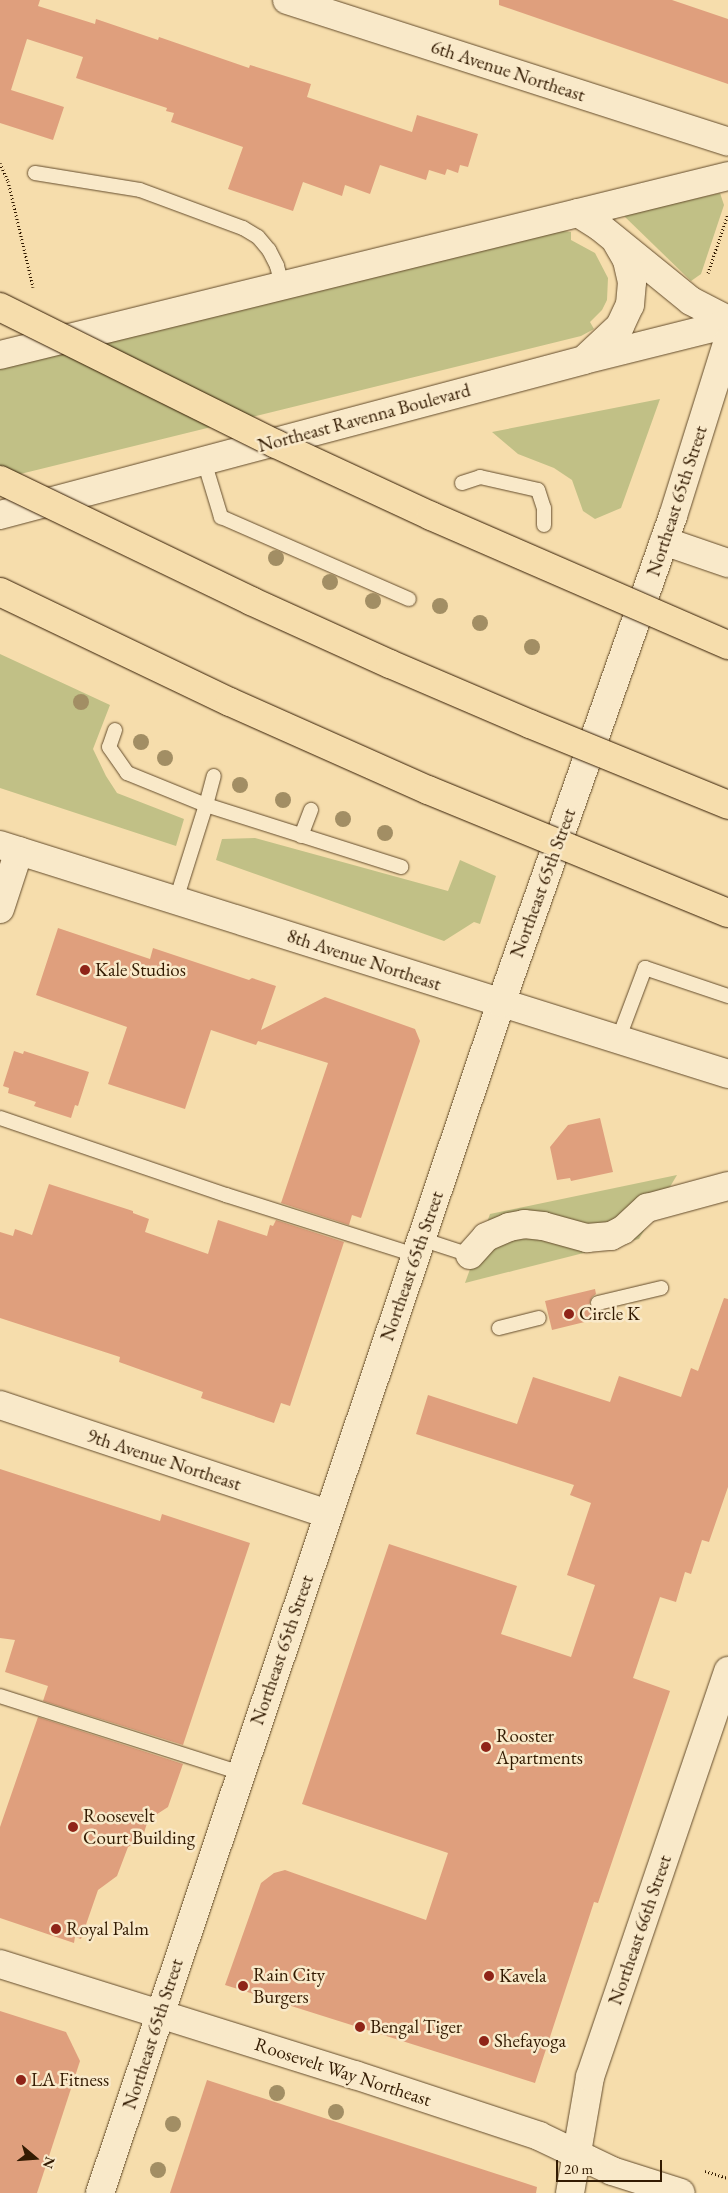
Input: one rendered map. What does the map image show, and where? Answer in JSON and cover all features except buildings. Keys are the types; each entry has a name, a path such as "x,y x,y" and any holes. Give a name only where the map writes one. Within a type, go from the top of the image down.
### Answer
{"highway":[{"path":"0,307 267,440 422,512 728,645"},
{"path":"0,480 251,601 390,664 728,805"},
{"path":"0,592 230,702 428,790 728,913"}],"main road":[{"name":"6th Avenue Northeast","path":"287,0 728,142"},
{"path":"0,355 728,176"},
{"path":"578,212 691,301 728,320"},
{"path":"584,360 620,326 630,306 631,275 627,260 616,241"},
{"name":"Northeast Ravenna Boulevard","path":"0,515 584,360 728,324"},
{"name":"Northeast 65th Street","path":"100,2193 158,2013 241,1773 500,1003 664,541 728,341"},
{"path":"664,541 728,563"},
{"path":"0,908 10,848"},
{"name":"8th Avenue Northeast","path":"10,848 618,1040 727,1070"},
{"path":"470,1255 486,1237 510,1227 532,1224 576,1236 598,1238 611,1236 623,1230 647,1208 728,1186"},
{"name":"9th Avenue Northeast","path":"0,1405 328,1514"},
{"name":"Northeast 66th Street","path":"570,2193 590,2077 728,1671"},
{"name":"Roosevelt Way Northeast","path":"0,1964 539,2136 612,2171 680,2193"}],"lane":[{"path":"35,173 140,190 243,228 258,237 269,250 277,266 282,285"},
{"path":"204,461 221,517 409,599"},
{"path":"462,483 480,477 538,490 544,508 544,525"},
{"path":"115,730 109,748 126,773 206,805 401,867"},
{"path":"176,900 214,776"},
{"path":"301,836 312,810"},
{"path":"618,1040 645,968 728,996"},
{"path":"0,1118 226,1195 418,1247 470,1255"},
{"path":"598,1304 661,1288"},
{"path":"499,1328 539,1318"},
{"path":"0,1696 241,1773"}],"path":[{"path":"0,163 8,181 35,293"},
{"path":"707,277 728,214"}],"shaded area":[{"path":"720,193 724,205 701,274 691,281 623,215"},
{"path":"557,230 571,232 571,240 595,253 608,278 607,300 602,310 590,322 594,329 581,336 0,479 0,369"},
{"path":"660,399 621,508 595,519 583,511 572,480 554,468 518,454 492,432"},
{"path":"0,654 110,705 93,749 106,776 117,793 184,819 176,846 0,788"},
{"path":"255,838 448,891 460,860 496,876 480,924 474,922 444,941 216,860 222,839"},
{"path":"677,1175 639,1239 465,1283 490,1214"}],"place":[{"name":"Kale Studios","path":"85,970"},
{"name":"Circle K","path":"569,1314"},
{"name":"Rooster Apartments","path":"486,1747"},
{"name":"Roosevelt Court Building","path":"73,1827"},
{"name":"Royal Palm","path":"56,1929"},
{"name":"Kavela","path":"489,1976"},
{"name":"Rain City Burgers","path":"243,1986"},
{"name":"Bengal Tiger","path":"360,2027"},
{"name":"Shefayoga","path":"484,2041"},
{"name":"LA Fitness","path":"21,2080"}]}
